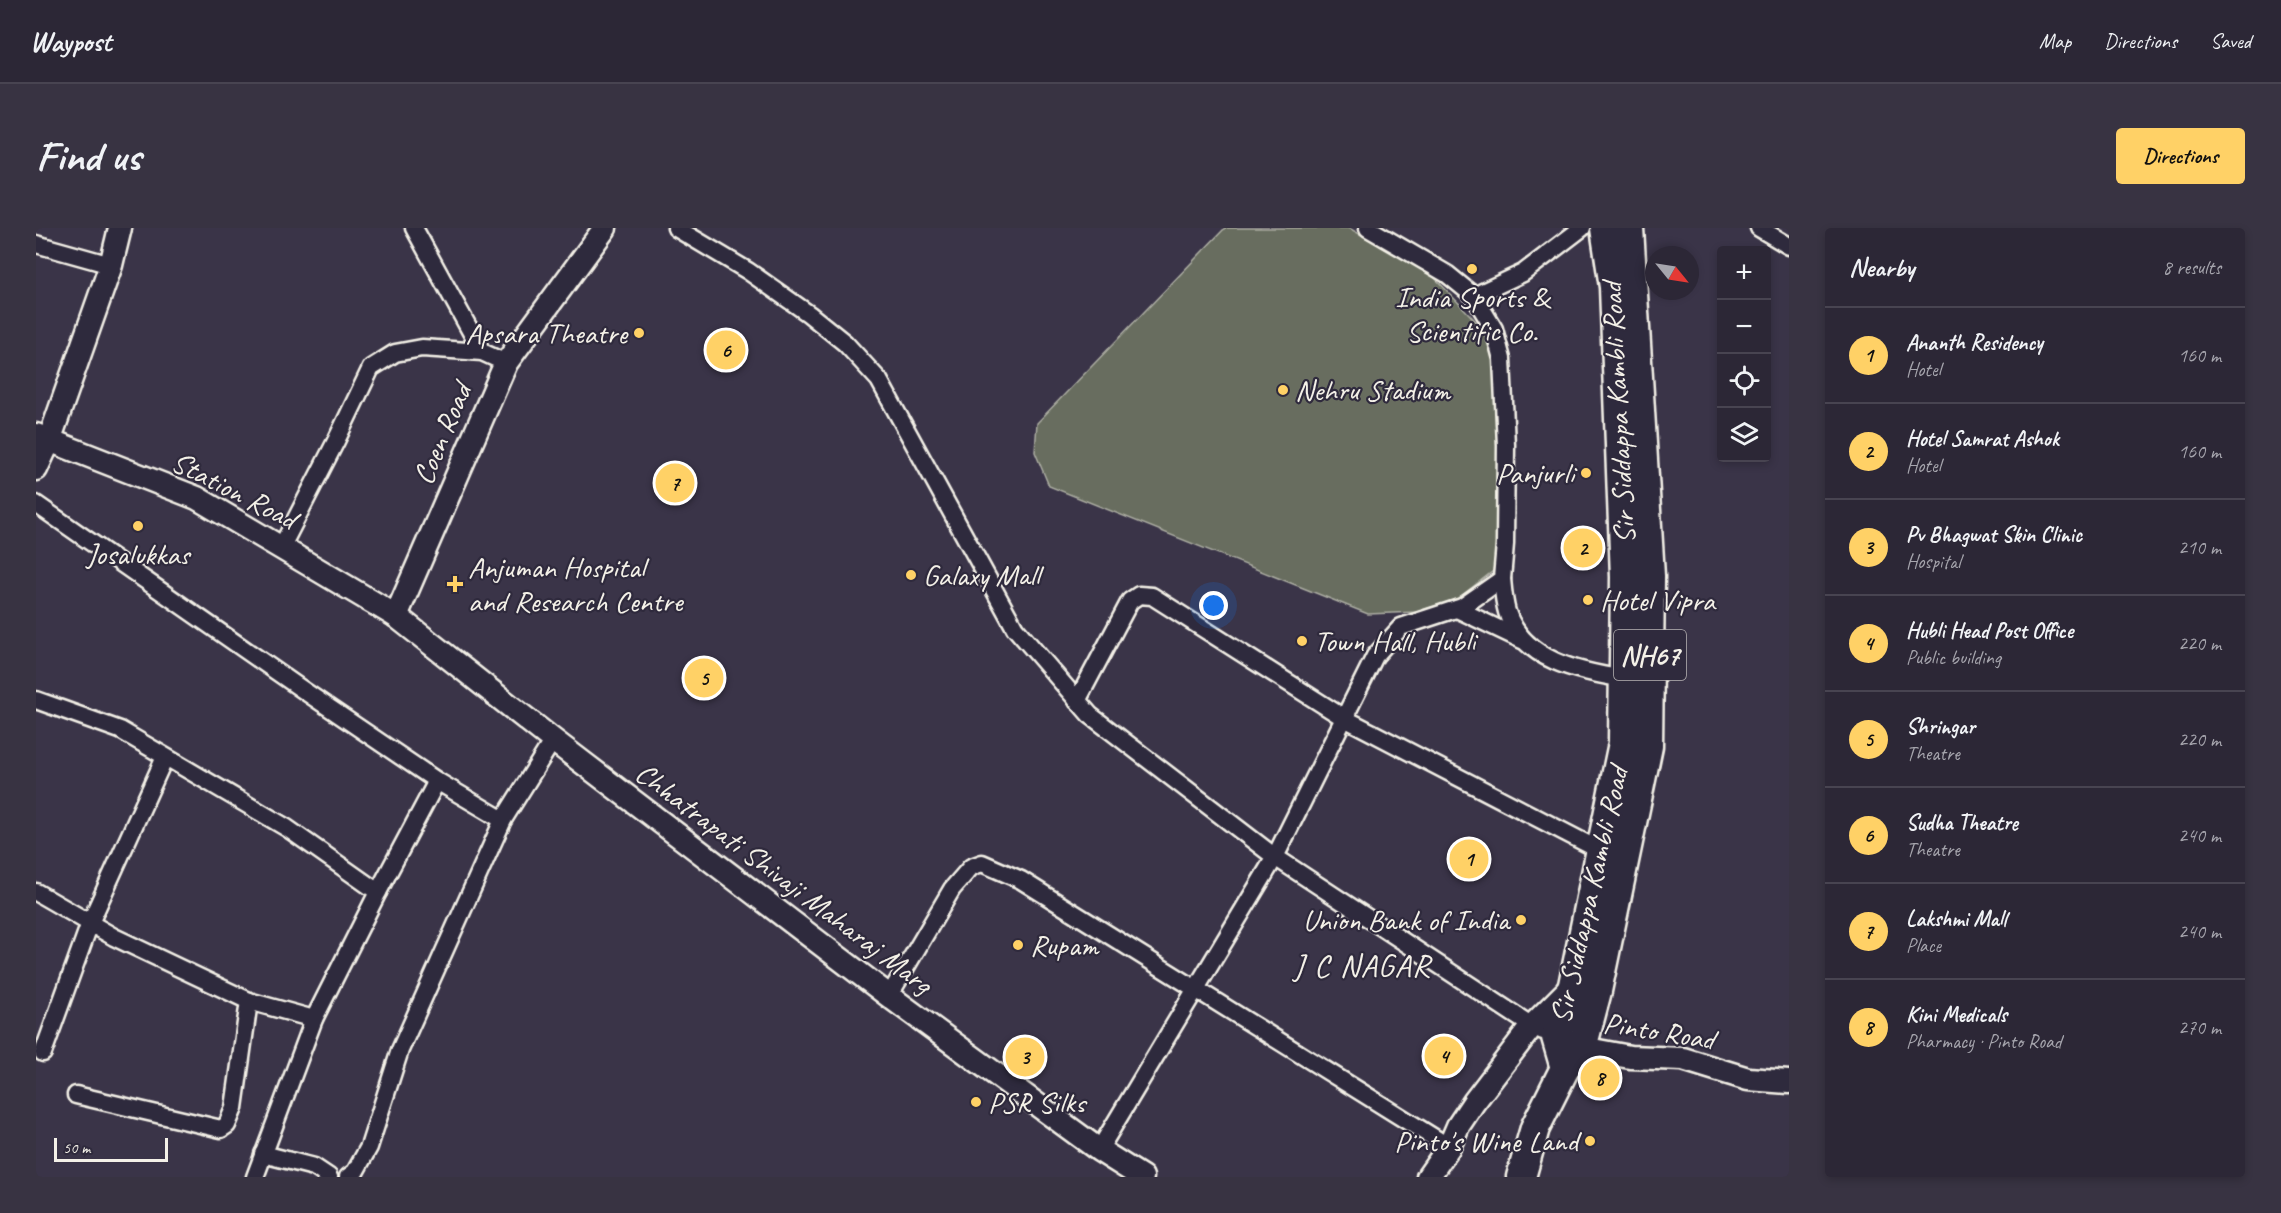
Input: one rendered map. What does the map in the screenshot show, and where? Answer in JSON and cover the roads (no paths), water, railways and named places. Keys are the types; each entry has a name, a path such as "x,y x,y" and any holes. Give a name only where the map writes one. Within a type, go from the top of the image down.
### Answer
{"highway":[{"name":"Sir Siddappa Kambli Road","path":"1605,228 1614,287 1625,577 1623,743 1572,985 1544,1032 1574,1058 1597,991 1648,746 1650,576 1629,228"},
{"name":"NH67","path":"1521,1177 1535,1128 1574,1058"}],"main road":[{"path":"36,469 43,438 111,265 120,228"},
{"name":"Coen Road","path":"396,616 506,363 605,228"},
{"name":"Station Road","path":"43,438 197,498 396,616"},
{"name":"Chhatrapati Shivaji Maharaj Marg","path":"396,616 553,740 889,996 1099,1150 1142,1177"},
{"path":"1428,1177 1449,1147 1458,1126 1474,1102 1544,1032"},
{"name":"Pinto Road","path":"1574,1058 1683,1059 1748,1079 1789,1082"}],"street":[{"path":"414,228 482,352"},
{"path":"676,228 748,271 809,314 845,343 879,380 1014,628 1090,715 1275,857 1544,1032"},
{"path":"1368,228 1447,274 1474,296 1494,329 1502,360 1506,445 1505,544 1502,579 1507,612 1522,639"},
{"path":"1474,296 1523,273 1582,228"},
{"path":"1759,228 1789,246"},
{"path":"36,244 111,265"},
{"path":"281,548 371,368 395,353 422,348 482,352 506,363"},
{"path":"36,504 437,781 503,820"},
{"path":"1099,1150 1275,857 1375,656 1401,627 1457,609 1491,589 1502,579"},
{"path":"1077,701 1130,600 1139,595 1152,596 1344,718 1601,851"},
{"path":"1457,609 1522,639 1547,659 1596,675 1625,679"},
{"path":"36,700 120,730 287,828 378,892"},
{"path":"348,1177 355,1172 369,1147 400,1050 503,820 553,740"},
{"path":"43,1053 90,923 165,757"},
{"path":"255,1177 314,1019 437,781"},
{"path":"889,996 952,889 971,867 982,863 1021,880 1449,1147"},
{"path":"36,892 114,937 249,1001 314,1019"},
{"path":"76,1095 221,1129 227,1125 234,1108 249,1001"},
{"path":"263,1154 314,1167 329,1177"}],"place":[{"name":"India Sports & Scientific Co.","path":"1472,269"},
{"name":"Apsara Theatre","path":"639,333"},
{"name":"Sudha Theatre","path":"726,350"},
{"name":"Nehru Stadium","path":"1283,390"},
{"name":"Panjurli","path":"1586,473"},
{"name":"Lakshmi Mall","path":"675,483"},
{"name":"Josalukkas","path":"138,526"},
{"name":"Hotel Samrat Ashok","path":"1583,548"},
{"name":"Galaxy Mall","path":"911,575"},
{"name":"Anjuman Hospital and Research Centre","path":"455,584"},
{"name":"Hotel Vipra","path":"1588,600"},
{"name":"Town Hall, Hubli","path":"1302,641"},
{"name":"Shringar","path":"704,678"},
{"name":"Ananth Residency","path":"1469,859"},
{"name":"Union Bank of India","path":"1521,920"},
{"name":"Rupam","path":"1018,945"},
{"name":"Hubli Head Post Office","path":"1444,1056"},
{"name":"Pv Bhagwat Skin Clinic","path":"1025,1057"},
{"name":"Kini Medicals","path":"1600,1078"},
{"name":"PSR Silks","path":"976,1102"},
{"name":"Pinto's Wine Land","path":"1590,1141"}],"district":[{"name":"J C NAGAR","path":"1362,965"}]}
